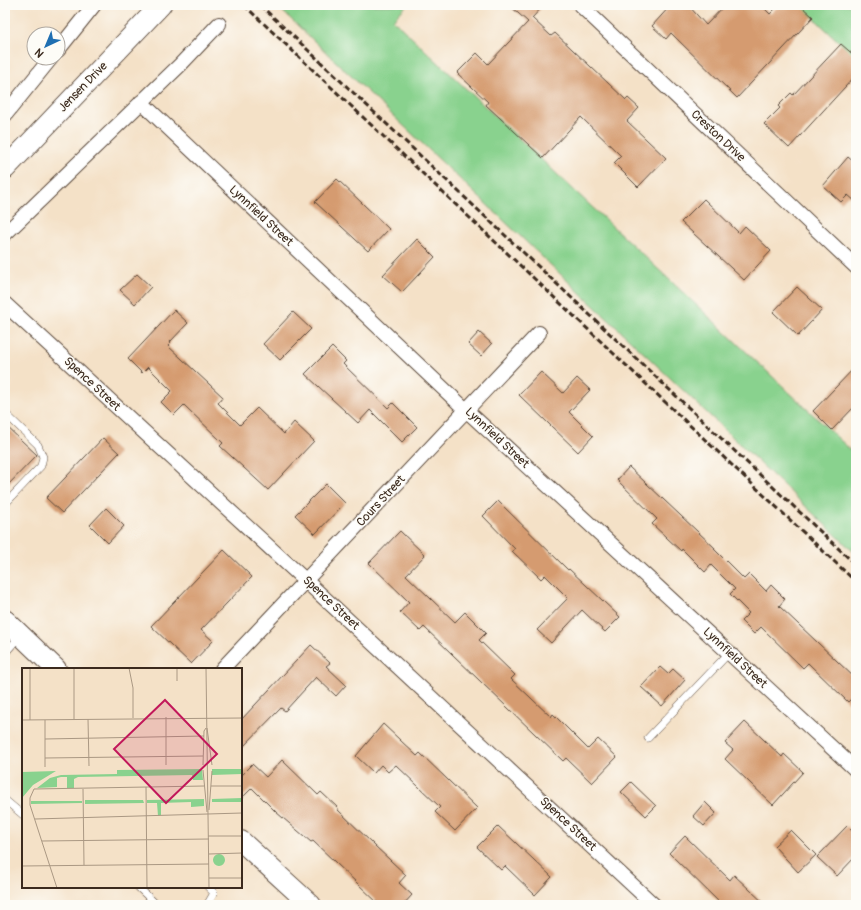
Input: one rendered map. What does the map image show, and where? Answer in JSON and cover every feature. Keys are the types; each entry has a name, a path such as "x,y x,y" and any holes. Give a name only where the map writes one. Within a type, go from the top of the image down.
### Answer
{"main road":[{"name":"Jensen Drive","path":"5,169 161,5"},
{"path":"5,620 55,668"},
{"path":"242,842 311,905"}],"street":[{"path":"66,40 94,5"},
{"name":"Creston Drive","path":"580,5 856,267"},
{"path":"5,234 180,65 219,24"},
{"path":"5,115 45,66"},
{"name":"Lynnfield Street","path":"141,102 466,410 856,770"},
{"name":"Spence Street","path":"6,307 306,581 654,905"},
{"name":"Cours Street","path":"223,668 539,333"}],"lane":[{"path":"5,414 38,445 43,456 41,466 5,504"},
{"path":"5,653 21,635"},
{"path":"648,738 729,653"},
{"path":"5,800 22,814"},
{"path":"139,888 157,905"},
{"path":"207,905 214,892 209,888"}],"green space":[{"path":"276,5 407,5 393,20 856,455 856,554"},
{"path":"800,5 856,5 856,58"}],"building":[{"path":"509,5 544,5 532,18 551,36 555,33 626,100 628,98 639,108 627,121 666,158 638,187 614,163 621,156 581,117 543,158 486,105 488,102 457,73 477,53 488,64 528,22"},
{"path":"671,5 688,5 706,25 725,5 761,5 770,14 779,5 800,5 813,17 737,98 671,33 666,39 652,26"},
{"path":"841,44 856,57 856,75 789,148 764,124 780,108 778,106 791,93 793,95"},
{"path":"848,157 856,164 856,202 848,195 841,202 823,186"},
{"path":"337,179 389,229 368,251 315,202"},
{"path":"704,199 739,233 745,226 771,251 744,280 681,222"},
{"path":"417,239 435,257 402,292 383,275"},
{"path":"137,274 151,287 135,304 120,290"},
{"path":"797,287 822,310 798,336 773,312"},
{"path":"174,310 188,323 168,346 223,397 218,403 240,425 257,408 284,434 294,422 314,441 268,490 220,446 223,443 184,405 174,415 161,402 172,391 148,367 142,373 128,359"},
{"path":"293,312 311,329 280,360 263,344"},
{"path":"479,332 492,344 481,356 468,344"},
{"path":"332,347 346,361 343,364 388,408 393,403 417,427 402,442 370,410 358,423 305,374"},
{"path":"856,366 856,405 832,430 813,411"},
{"path":"541,372 563,393 577,378 590,390 569,412 593,436 578,452 519,395"},
{"path":"5,425 37,455 5,488"},
{"path":"103,438 119,453 62,513 46,498"},
{"path":"629,467 715,548 714,549 744,579 749,574 766,591 771,585 785,599 779,606 856,679 856,694 848,702 808,663 803,668 761,627 754,634 741,621 749,613 730,594 735,589 711,565 705,572 682,549 681,551 652,524 657,519 617,480"},
{"path":"326,484 345,503 315,534 295,515"},
{"path":"498,501 568,570 569,569 620,617 605,632 582,610 551,643 537,630 568,598 545,575 541,579 512,551 515,549 483,516"},
{"path":"106,508 124,526 108,543 90,525"},
{"path":"400,531 425,555 406,575 455,622 465,612 486,633 479,640 515,675 511,679 551,717 553,714 588,749 598,739 617,757 592,783 566,758 563,761 424,627 420,631 400,612 409,602 369,563"},
{"path":"224,550 252,577 201,630 213,641 191,664 151,626"},
{"path":"311,645 330,663 326,666 346,685 336,696 316,677 285,711 281,708 242,748 242,719"},
{"path":"660,667 668,674 673,669 685,680 662,706 641,687"},
{"path":"745,722 782,757 784,754 803,772 773,805 725,759 733,750 725,743"},
{"path":"383,724 417,756 420,753 477,808 455,831 435,812 440,807 396,765 388,772 381,765 374,773 356,756"},
{"path":"282,760 318,795 321,792 406,875 399,883 412,895 403,905 380,905 313,841 311,842 276,812 252,788 242,798 242,774 252,764 266,777"},
{"path":"631,782 656,806 646,816 621,792"},
{"path":"705,802 716,813 704,826 693,816"},
{"path":"498,826 552,877 535,895 505,866 501,870 477,847"},
{"path":"847,826 856,835 856,856 837,876 817,857"},
{"path":"791,830 816,855 798,872 774,846"},
{"path":"685,836 730,880 734,875 766,905 722,905 669,853"}],"railway":[{"path":"244,5 856,582"},
{"path":"260,5 856,565"}]}
